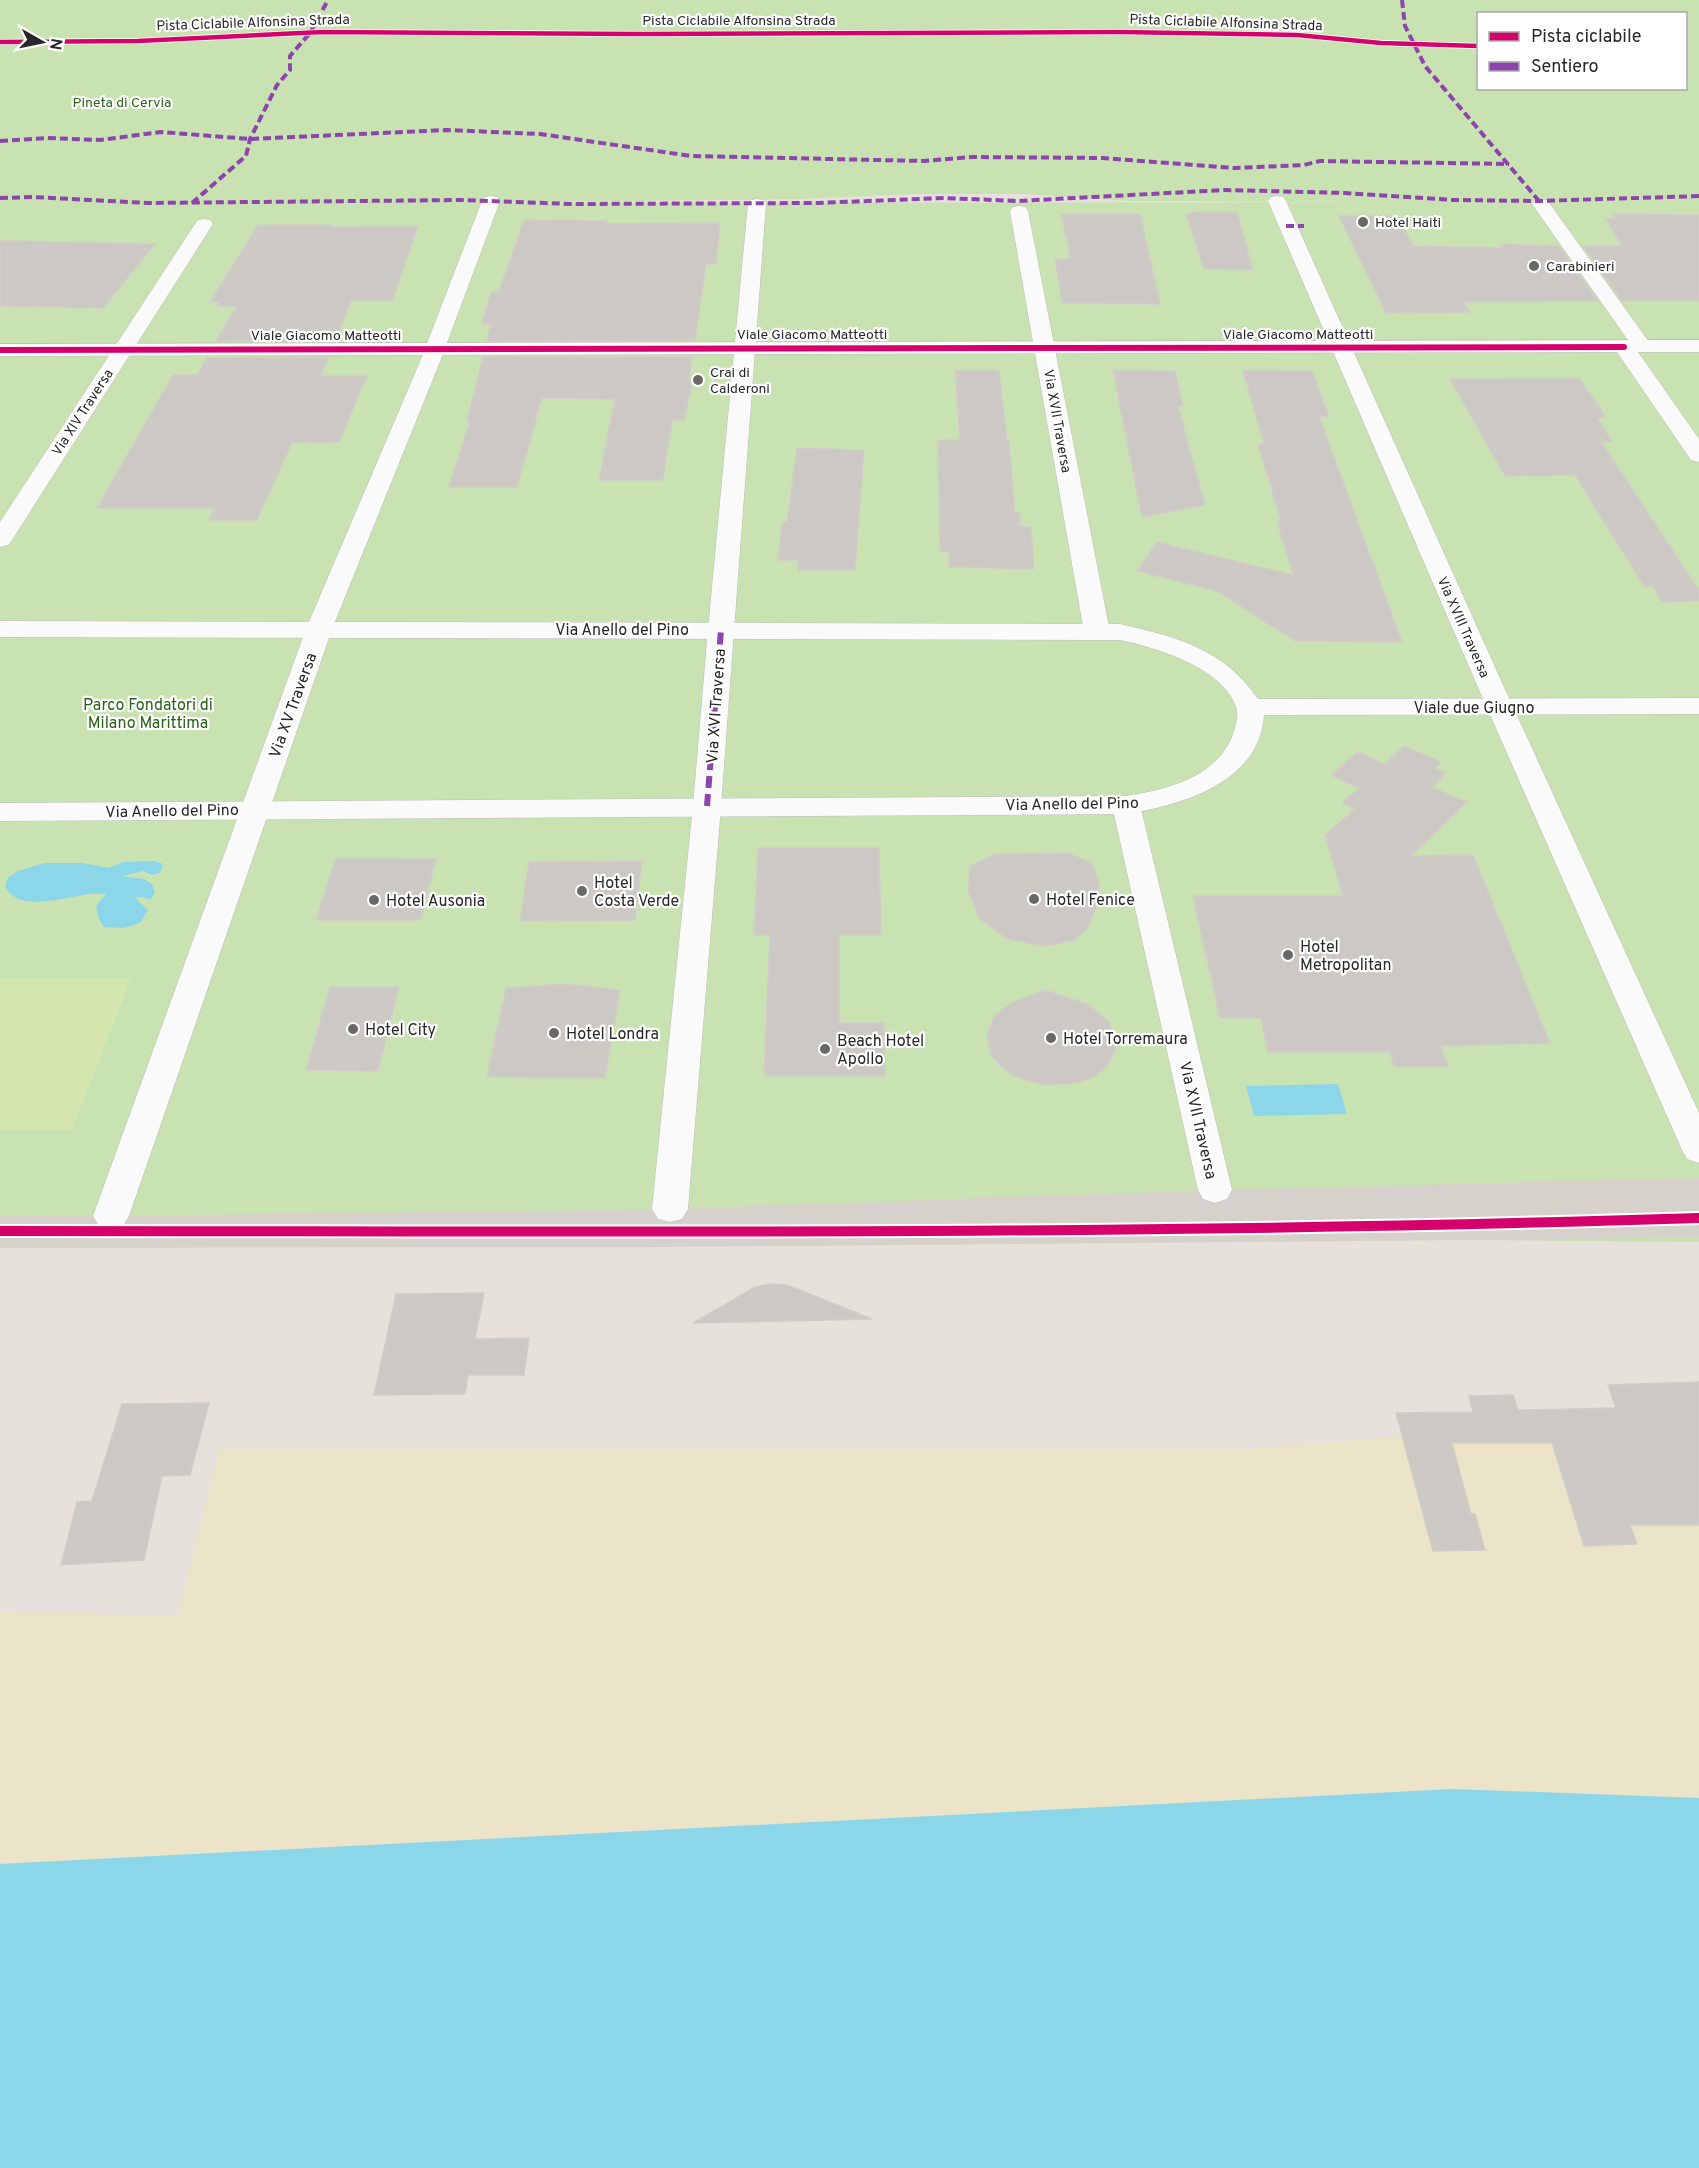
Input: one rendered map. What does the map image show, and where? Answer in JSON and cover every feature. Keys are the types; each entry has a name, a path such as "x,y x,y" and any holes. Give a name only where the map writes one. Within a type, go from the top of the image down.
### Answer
{"street":[{"name":"Via XV Traversa","path":"111,1216 253,809 320,629 435,348 491,201"},
{"name":"Via XVIII Traversa","path":"1277,201 1500,707 1699,1150"},
{"name":"Via XVI Traversa","path":"670,1209 707,806 757,204"},
{"path":"1541,204 1633,346 1699,455"},
{"name":"Via XVII Traversa","path":"1019,211 1097,632"},
{"name":"Via XIV Traversa","path":"0,540 204,224"},
{"name":"Viale Giacomo Matteotti","path":"0,350 1699,346"},
{"name":"Via Anello del Pino","path":"0,629 1120,633 1149,638 1175,646 1197,657 1234,682 1250,707 1246,738 1225,769 1201,784 1175,794 1153,801 1126,805 0,812"},
{"name":"Viale due Giugno","path":"1250,707 1699,706"},
{"name":"Via XVII Traversa","path":"1126,805 1215,1190"}],"green space":[{"path":"0,0 1699,0 1699,1242 0,1228","holes":["1025,194 1128,201 1426,202 453,203"]},
{"path":"0,979 131,979 72,1129 0,1129"}],"sand":[{"path":"1699,1411 1699,1798 1452,1789 0,1864 0,1612 178,1616 220,1450 1236,1450"}],"shaded area":[{"path":"1699,1178 1699,1238 668,1247 0,1248 0,1215 111,1216 670,1209 1215,1190"}],"water":[{"path":"155,861 163,864 158,873 152,875 143,871 122,876 144,879 152,884 155,893 150,900 143,897 135,898 148,910 140,923 124,928 104,927 99,919 96,906 106,894 37,902 13,896 5,886 8,878 18,871 44,863 82,863 109,868 123,862"},
{"path":"1338,1084 1347,1114 1254,1116 1246,1086"},
{"path":"1452,1789 1699,1798 1699,2168 0,2168 0,1864"}],"building":[{"path":"1237,212 1253,270 1204,269 1186,214"},
{"path":"1061,214 1140,214 1160,304 1062,303 1055,259 1071,259"},
{"path":"1613,214 1699,215 1699,301 1622,301 1583,246 1622,246 1606,219 1617,219"},
{"path":"1339,216 1397,216 1413,246 1502,248 1500,244 1559,246 1598,301 1464,302 1470,312 1386,313"},
{"path":"524,220 607,221 606,224 720,223 716,264 706,264 695,340 487,341 491,324 482,324 491,292 499,291"},
{"path":"258,225 418,226 392,301 351,301 335,341 216,341 236,307 217,306 220,302 210,302"},
{"path":"0,241 155,244 103,308 0,306"},
{"path":"328,357 321,376 367,376 339,442 292,443 257,520 209,520 215,508 97,508 173,375 197,375 207,358"},
{"path":"483,357 692,357 689,380 693,380 684,420 672,420 663,480 599,480 615,399 542,398 517,487 449,487 470,421 467,421"},
{"path":"955,370 999,370 1007,440 1009,440 1015,513 1020,513 1020,526 1031,527 1034,569 949,567 949,552 940,552 938,440 960,440"},
{"path":"1113,370 1175,371 1183,406 1178,406 1205,505 1142,517"},
{"path":"1243,370 1312,371 1329,416 1319,416 1402,642 1295,641 1217,591 1137,571 1157,542 1293,575 1277,521 1281,521 1258,444 1264,444"},
{"path":"1579,378 1606,417 1597,418 1612,441 1601,442 1699,590 1699,601 1662,602 1652,585 1645,588 1575,475 1505,476 1450,379"},
{"path":"797,448 864,450 855,570 798,570 798,560 778,560 782,522 787,522"},
{"path":"1404,746 1441,762 1435,768 1446,773 1432,787 1467,802 1411,856 1473,855 1550,1043 1441,1046 1448,1067 1394,1067 1390,1052 1268,1052 1261,1018 1220,1018 1193,896 1343,896 1325,835 1355,809 1342,803 1359,788 1331,775 1358,752 1385,764"},
{"path":"758,848 879,848 881,935 839,935 839,1023 884,1023 885,1076 764,1076 770,935 754,935"},
{"name":"Hotel Fenice","path":"1068,853 1091,862 1099,883 1096,907 1088,928 1074,940 1045,946 1008,939 980,919 968,891 970,866 995,854"},
{"name":"Hotel Ausonia","path":"336,858 436,859 421,920 316,920"},
{"name":"Hotel Costa Verde","path":"642,861 635,920 520,921 529,862"},
{"name":"Hotel Londra","path":"565,984 620,990 605,1078 487,1077 506,988"},
{"name":"Hotel City","path":"330,987 399,987 378,1071 306,1070"},
{"name":"Hotel Torremaura","path":"1045,990 1087,1004 1108,1021 1115,1036 1115,1051 1108,1065 1095,1076 1076,1083 1044,1085 1016,1077 1001,1067 991,1055 987,1035 994,1016 1013,1002"},
{"path":"771,1284 787,1285 872,1319 693,1323 755,1287"},
{"path":"484,1293 475,1339 529,1338 524,1375 468,1375 465,1394 374,1395 396,1294"},
{"path":"1699,1382 1699,1525 1630,1525 1637,1544 1584,1546 1552,1443 1452,1443 1471,1514 1475,1514 1485,1550 1433,1551 1396,1413 1473,1412 1469,1396 1513,1395 1518,1410 1616,1408 1608,1385"},
{"path":"209,1403 190,1475 162,1476 144,1560 61,1565 77,1502 92,1501 122,1404"}],"marked path":[{"path":"192,203 246,156 250,139 277,85 290,70 290,56 310,33 328,0"},
{"path":"1402,0 1405,26 1425,66 1539,201"},
{"path":"0,141 46,138 100,140 161,132 250,139 447,130 540,134 691,156 924,161 972,157 1102,158 1234,168 1304,165 1320,161 1509,164"},
{"path":"0,198 33,197 148,203 462,200 571,204 817,203 944,198 1018,201 1225,190 1345,193 1453,200 1539,201 1699,196"},
{"path":"1286,226 1304,226"},
{"path":"707,806 721,630"}],"cycle path":[{"name":"Pista Ciclabile Alfonsina Strada","path":"0,42 138,41 322,32 642,34 1119,32 1297,35 1381,43 1477,46"},
{"path":"0,350 1624,347"},
{"path":"0,1231 792,1231 1513,1224 1699,1218"}],"place":[{"name":"Hotel Haiti","path":"1363,222"},
{"name":"Carabinieri","path":"1534,266"},
{"name":"Crai di Calderoni","path":"698,380"},
{"name":"Hotel Costa Verde","path":"582,891"},
{"name":"Hotel Fenice","path":"1034,899"},
{"name":"Hotel Ausonia","path":"374,900"},
{"name":"Hotel Metropolitan","path":"1288,955"},
{"name":"Hotel City","path":"353,1029"},
{"name":"Hotel Londra","path":"554,1033"},
{"name":"Hotel Torremaura","path":"1051,1038"},
{"name":"Beach Hotel Apollo","path":"825,1049"}],"park label":[{"name":"Pineta di Cervia","path":"122,102"},
{"name":"Parco Fondatori di Milano Marittima","path":"148,713"}]}
